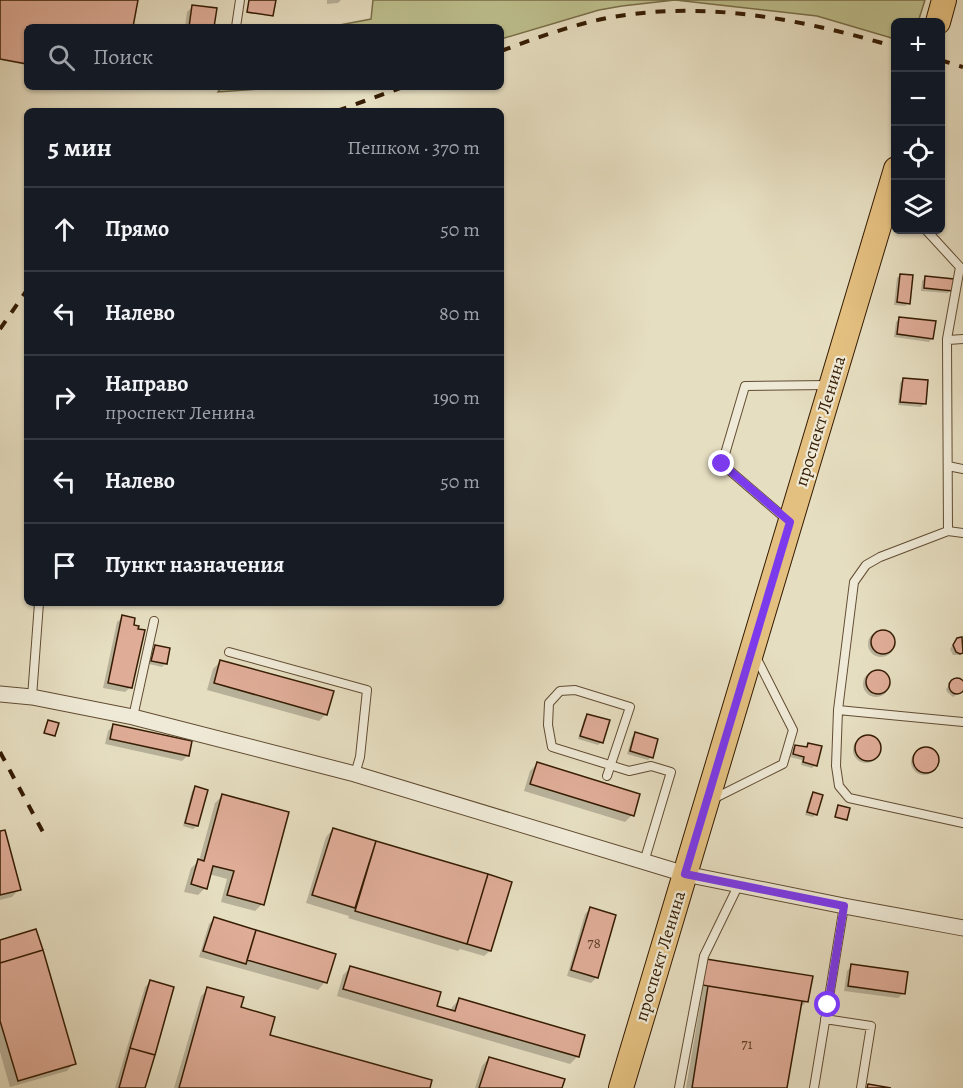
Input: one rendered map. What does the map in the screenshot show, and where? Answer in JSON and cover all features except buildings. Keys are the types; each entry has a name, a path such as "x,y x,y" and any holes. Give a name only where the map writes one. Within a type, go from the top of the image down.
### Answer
{"main road":[{"path":"939,18 944,0"},
{"name":"проспект Ленина","path":"621,1088 830,385 885,217 893,180"}],"street":[{"path":"0,694 32,697 73,711 133,717 355,774 685,874 963,928"}],"lane":[{"path":"236,24 240,0"},
{"path":"930,234 962,267 948,340 948,531"},
{"path":"948,340 963,339"},
{"path":"790,522 722,464 745,386 830,385"},
{"path":"948,466 963,469"},
{"path":"963,533 948,531 880,557 866,565 854,582 837,710 836,766 838,786 849,798 963,823"},
{"path":"32,697 39,606"},
{"path":"133,717 154,621"},
{"path":"706,803 783,764 793,730 752,650"},
{"path":"229,652 367,690 360,757 355,774"},
{"path":"607,776 610,766 630,707 575,690 560,691 549,703 548,725 552,747 610,766 629,771 651,766 671,772 644,862"},
{"path":"837,710 963,722"},
{"path":"679,1088 704,956 738,886"},
{"path":"814,1088 844,906"},
{"path":"825,1019 871,1026 861,1088"}],"green space":[{"path":"373,0 675,0 599,10 504,38 504,24 345,24 371,19"},
{"path":"675,0 925,0 919,18 891,18 891,38 817,16"},
{"path":"219,90 245,90 218,92"}],"railway":[{"path":"504,50 599,20 666,11 700,11 766,17 832,30 891,46"},
{"path":"945,62 963,67"},
{"path":"345,108 395,90"},
{"path":"0,329 24,294"},
{"path":"0,752 44,834"}],"route":[{"path":"722,464 790,522 685,874 844,906 828,1005"}]}
